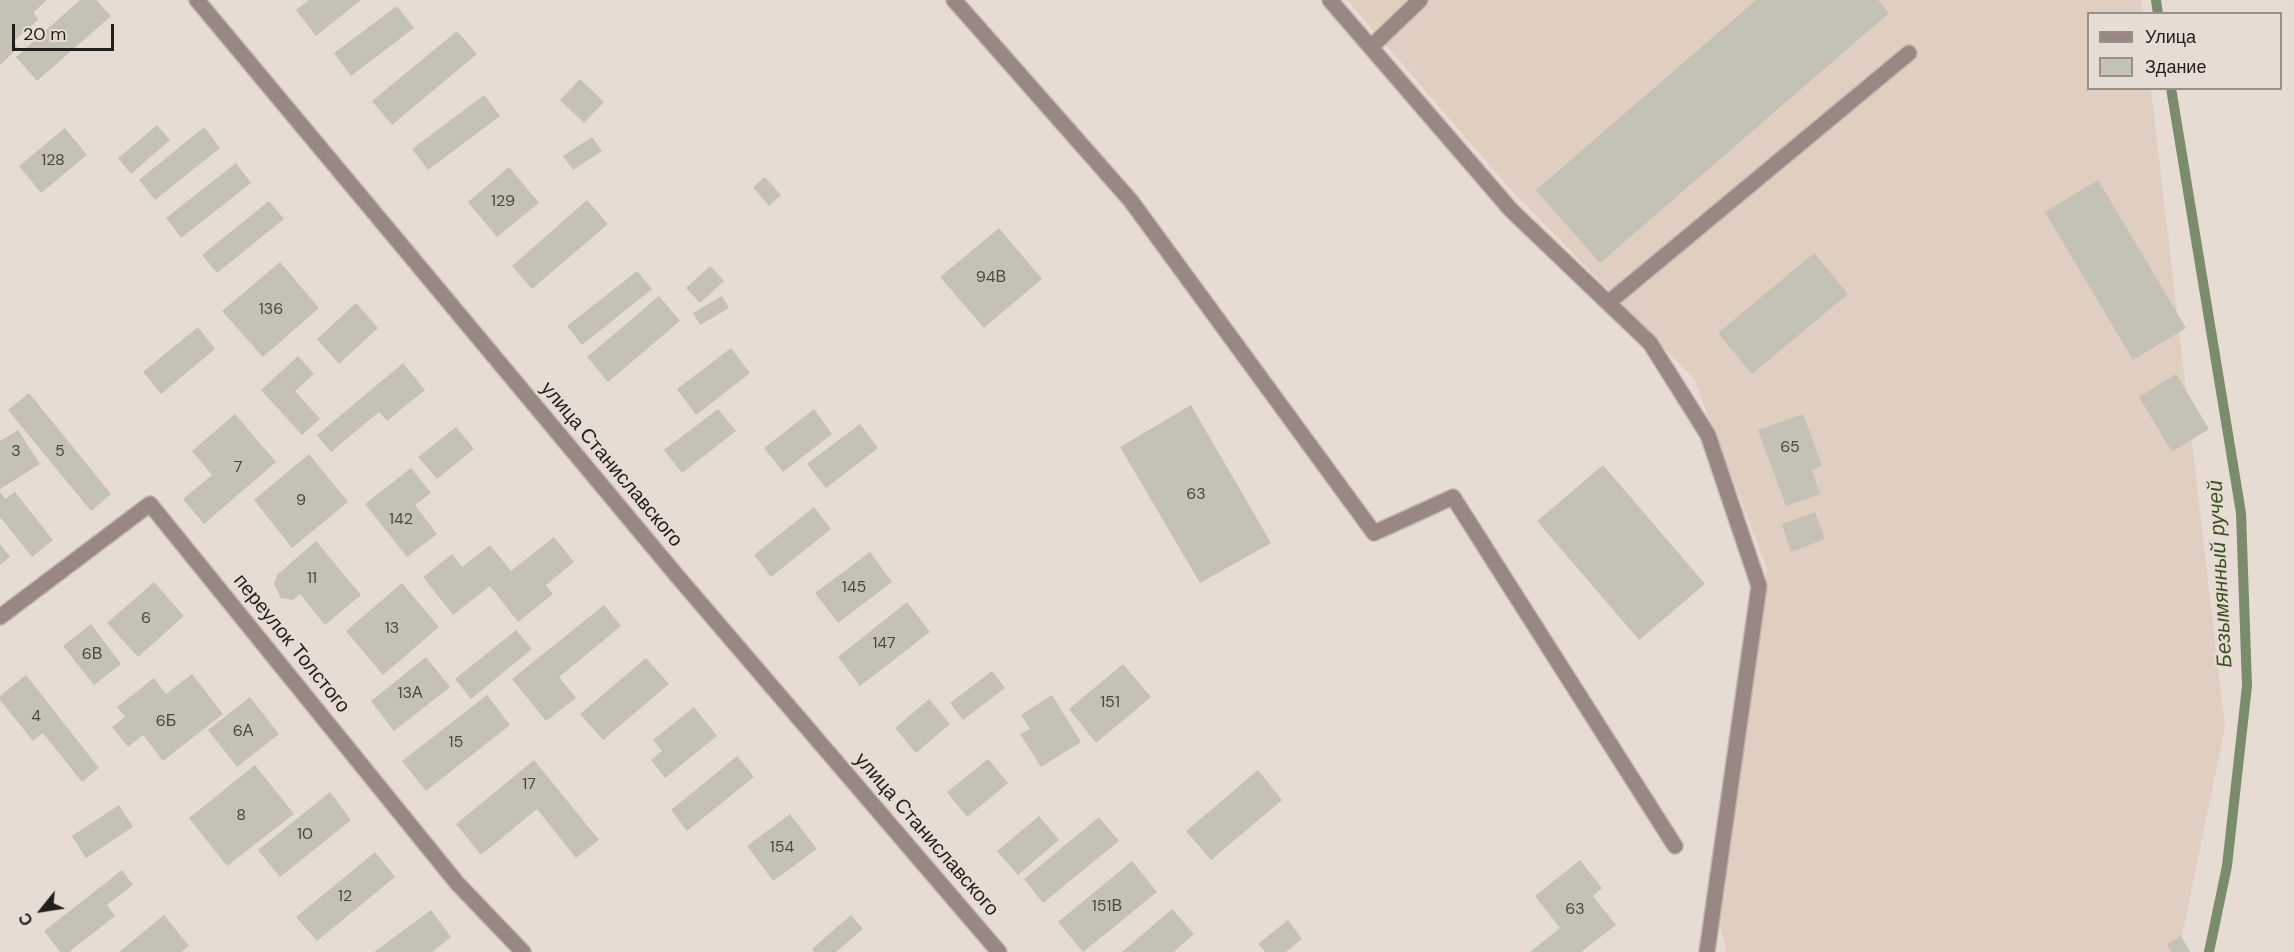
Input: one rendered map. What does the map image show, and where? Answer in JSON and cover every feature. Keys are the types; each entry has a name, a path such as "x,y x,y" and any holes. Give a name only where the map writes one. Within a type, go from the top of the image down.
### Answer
{"street":[{"name":"улица Станиславского","path":"197,0 678,577 999,952"},
{"path":"954,0 1131,201 1374,533 1452,497 1675,846"},
{"path":"1330,0 1511,210 1650,343 1708,435 1759,586 1707,952"},
{"path":"1371,48 1420,0"},
{"path":"1608,303 1909,53"},
{"name":"переулок Толстого","path":"0,617 150,504 457,883 523,952"}],"shaded area":[{"path":"1347,0 2141,0 2143,12 2087,12 2087,90 2151,90 2225,727 2182,936 2184,952 1727,952 1720,926 1767,568 1694,379 1505,183"}],"building":[{"path":"0,0 47,0 34,12 38,20 13,42 18,48 0,65"},
{"path":"80,0 96,0 111,16 37,81 16,57"},
{"path":"309,0 361,0 316,36 296,10"},
{"path":"1756,0 1878,0 1889,13 1600,263 1536,190"},
{"path":"397,6 414,28 351,76 334,53"},
{"path":"457,31 477,54 392,125 372,101"},
{"path":"580,79 604,102 584,123 560,100"},
{"path":"484,95 500,116 428,170 412,149"},
{"path":"157,125 170,140 131,174 118,158"},
{"path":"204,127 220,148 155,200 139,180"},
{"path":"65,128 87,155 41,193 19,166"},
{"path":"592,137 602,151 573,170 563,156"},
{"path":"236,163 251,183 181,238 166,218"},
{"path":"509,167 539,203 497,237 468,202"},
{"path":"765,177 781,195 769,206 753,187"},
{"path":"2098,180 2186,328 2133,360 2045,212"},
{"path":"587,200 608,224 532,289 512,266"},
{"path":"269,201 284,219 217,273 202,255"},
{"path":"999,228 1042,279 984,328 940,277"},
{"path":"1814,253 1848,294 1752,374 1718,333"},
{"path":"280,262 319,308 263,357 222,311"},
{"path":"710,266 724,281 700,303 686,288"},
{"path":"637,271 652,289 582,345 567,326"},
{"path":"659,296 680,321 608,382 587,357"},
{"path":"722,296 729,308 700,325 693,313"},
{"path":"356,303 378,328 339,364 317,339"},
{"path":"198,327 215,349 161,394 143,372"},
{"path":"731,348 750,373 696,415 677,389"},
{"path":"298,356 314,374 295,391 320,419 302,435 261,390"},
{"path":"403,363 425,390 387,421 379,412 331,452 317,435"},
{"path":"2176,374 2209,429 2172,452 2139,397"},
{"path":"29,393 111,494 91,511 8,410"},
{"path":"1191,405 1271,543 1200,583 1120,447"},
{"path":"718,409 736,431 682,473 664,450"},
{"path":"814,409 832,434 783,472 764,448"},
{"path":"235,414 276,462 204,524 183,499 212,475 192,451"},
{"path":"1803,414 1822,466 1812,470 1820,494 1786,506 1758,430"},
{"path":"860,424 878,448 826,488 807,464"},
{"path":"456,427 474,449 437,479 418,457"},
{"path":"18,430 40,464 0,489 0,441"},
{"path":"309,454 348,502 292,548 254,500"},
{"path":"1603,465 1705,584 1639,640 1537,521"},
{"path":"411,468 431,493 415,505 437,534 407,557 365,504"},
{"path":"0,492 5,499 15,492 53,540 32,557 0,517"},
{"path":"814,507 831,529 771,577 754,555"},
{"path":"1815,512 1825,539 1791,552 1782,524"},
{"path":"554,537 574,562 546,585 553,594 518,622 490,586 453,615 423,577 452,554 462,567 490,545 511,571"},
{"path":"316,541 361,595 325,625 300,594 293,600 281,598 274,584 277,575"},
{"path":"0,544 10,557 0,565"},
{"path":"870,552 892,582 838,623 815,593"},
{"path":"154,582 184,616 138,657 107,623"},
{"path":"402,583 439,627 383,675 346,631"},
{"path":"907,602 930,632 860,686 838,657"},
{"path":"604,605 621,626 559,677 576,698 546,721 512,679"},
{"path":"91,624 121,664 94,685 63,646"},
{"path":"516,630 532,649 471,699 455,679"},
{"path":"426,657 450,687 394,731 371,701"},
{"path":"646,658 669,684 603,740 580,714"},
{"path":"1123,664 1151,697 1096,743 1069,709"},
{"path":"992,671 1005,688 963,720 950,703"},
{"path":"192,674 223,714 163,761 143,735 128,747 112,727 125,717 117,707 154,678 166,694"},
{"path":"26,675 99,768 82,782 43,733 33,741 0,700 0,696"},
{"path":"487,695 510,725 426,791 402,761"},
{"path":"1052,695 1081,742 1041,767 1020,734 1030,729 1021,715"},
{"path":"250,697 279,734 237,767 208,730"},
{"path":"929,699 950,724 916,753 895,728"},
{"path":"694,707 717,736 665,778 651,760 662,751 653,740"},
{"path":"737,756 754,777 687,831 671,810"},
{"path":"988,759 1008,783 967,817 947,792"},
{"path":"534,760 599,840 576,858 537,809 481,855 456,824"},
{"path":"255,765 294,814 227,866 189,818"},
{"path":"1258,770 1282,800 1211,860 1186,831"},
{"path":"330,792 351,820 280,877 258,850"},
{"path":"119,805 133,827 86,858 72,836"},
{"path":"790,814 817,849 773,881 747,846"},
{"path":"1039,816 1059,840 1018,875 997,851"},
{"path":"1099,817 1119,841 1043,903 1024,879"},
{"path":"375,852 395,877 317,941 296,917"},
{"path":"1580,860 1602,888 1593,896 1616,925 1581,952 1530,952 1560,928 1535,896"},
{"path":"1132,861 1157,892 1083,952 1058,922"},
{"path":"122,870 133,885 107,905 115,916 69,952 60,952 44,931"},
{"path":"1172,909 1194,934 1174,952 1122,952"},
{"path":"431,910 451,937 432,952 374,952"},
{"path":"164,915 189,946 181,952 119,952"},
{"path":"851,915 863,929 836,952 814,952 812,949"},
{"path":"1288,920 1302,939 1286,952 1265,952 1258,944"},
{"path":"2181,936 2190,952 2171,952 2167,944"}],"waterway":[{"name":"Безымянный ручей","path":"2156,0 2158,12"},
{"name":"Безымянный ручей","path":"2171,90 2241,513 2247,686 2227,866 2209,952"}]}
